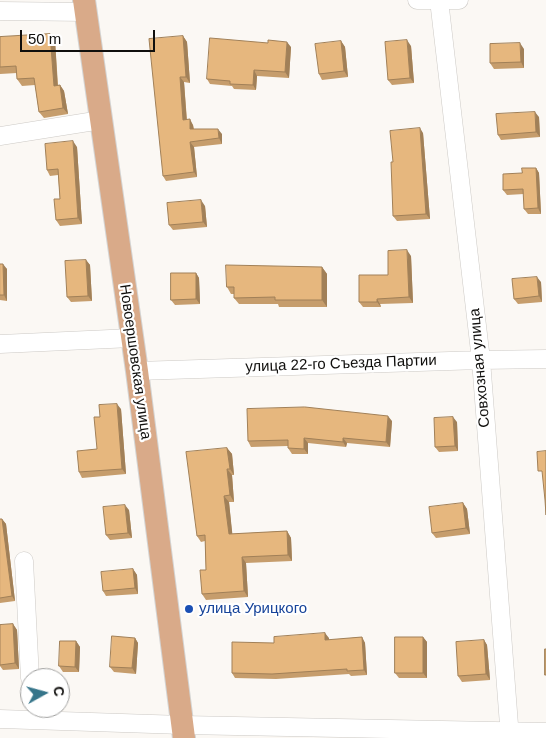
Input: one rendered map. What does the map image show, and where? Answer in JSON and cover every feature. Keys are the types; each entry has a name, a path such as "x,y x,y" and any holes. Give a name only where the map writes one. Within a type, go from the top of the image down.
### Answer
{"main road":[{"name":"Новоершовская улица","path":"85,6 137,371 183,732"}],"street":[{"path":"416,0 459,0"},
{"name":"Совхозная улица","path":"439,0 481,360 510,734"},
{"path":"0,11 85,6"},
{"path":"0,136 101,120"},
{"path":"0,344 132,338"},
{"name":"улица 22-го Съезда Партии","path":"137,371 481,360 546,360"},
{"path":"24,561 29,668"},
{"path":"0,719 20,716"},
{"path":"66,718 183,732 510,734 546,732"}],"building":[{"path":"50,34 54,86 60,85 63,108 39,112 34,78 17,79 16,66 0,67 0,37"},
{"path":"183,36 186,77 180,77 183,120 190,119 190,129 218,129 219,138 190,142 194,172 163,176 149,39"},
{"path":"210,38 268,43 268,40 287,42 285,72 254,70 253,85 230,84 230,81 207,79"},
{"path":"407,40 410,78 388,80 385,42"},
{"path":"341,41 344,71 319,74 315,44"},
{"path":"520,43 521,62 490,63 490,44"},
{"path":"535,112 536,132 498,135 496,114"},
{"path":"420,128 426,214 393,216 391,162 393,162 390,131"},
{"path":"73,141 78,218 56,220 54,199 60,199 58,169 47,170 45,144"},
{"path":"522,168 536,168 538,208 524,209 523,189 503,190 503,174 522,173"},
{"path":"201,200 203,222 169,225 167,203"},
{"path":"407,250 409,297 377,299 377,302 359,302 359,275 388,275 388,251"},
{"path":"86,260 88,296 67,297 65,261"},
{"path":"0,264 3,264 4,295 0,295"},
{"path":"226,265 322,267 322,300 275,300 275,297 234,298 234,287 227,287"},
{"path":"171,273 196,273 196,299 171,300"},
{"path":"537,277 539,296 514,299 512,279"},
{"path":"117,404 122,469 79,472 77,451 97,449 94,417 100,417 99,405"},
{"path":"305,407 388,416 386,442 343,438 343,442 304,438 304,449 288,448 288,440 248,441 247,409"},
{"path":"453,417 455,446 435,447 434,418"},
{"path":"227,448 230,469 227,469 230,495 224,496 229,534 287,531 288,555 242,557 244,591 202,594 200,570 206,570 205,535 197,536 186,452"},
{"path":"546,451 546,515 542,471 538,471 537,452"},
{"path":"463,503 466,528 432,533 429,507"},
{"path":"125,505 128,533 106,535 103,507"},
{"path":"0,519 2,519 12,596 0,598"},
{"path":"133,569 135,588 103,591 101,572"},
{"path":"13,624 15,663 0,665 0,625"},
{"path":"325,633 325,640 362,637 364,670 347,671 347,669 272,674 232,673 232,642 274,643 274,637"},
{"path":"112,636 135,638 132,668 110,667"},
{"path":"395,637 423,637 423,673 395,673"},
{"path":"484,640 486,674 458,676 456,642"},
{"path":"60,641 76,641 75,667 59,666"},
{"path":"546,649 546,675 545,675"}],"place":[{"name":"улица Урицкого","path":"189,609"}]}
